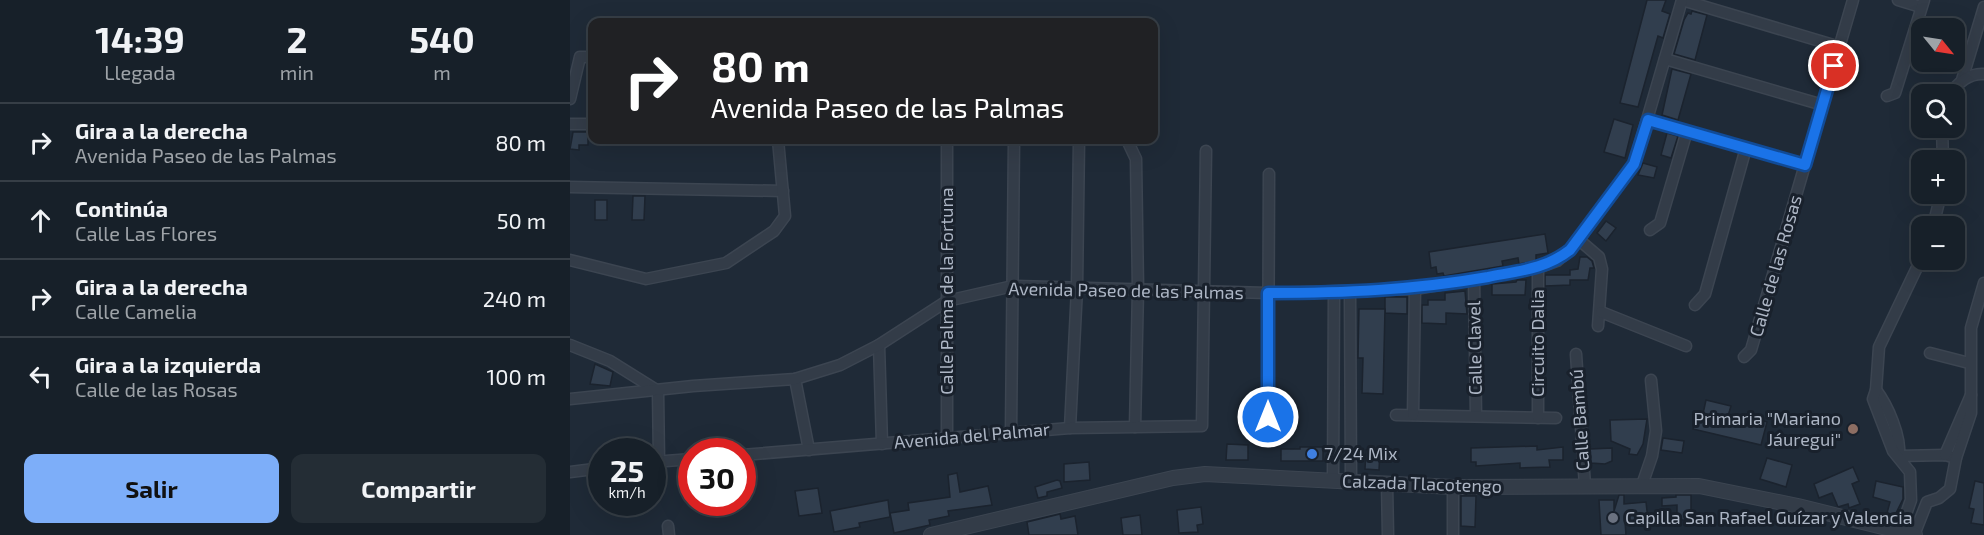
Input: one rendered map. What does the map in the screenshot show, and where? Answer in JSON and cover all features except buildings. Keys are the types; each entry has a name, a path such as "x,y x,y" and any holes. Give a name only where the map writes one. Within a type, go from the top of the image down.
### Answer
{"street":[{"path":"1682,0 1840,47"},
{"name":"Avenida Paseo de las Palmas","path":"570,399 693,386 795,379 840,365 879,345 947,301 1012,286 1334,293 1415,289 1538,268 1557,261 1578,239 1634,164 1682,0"},
{"name":"Calle de las Rosas","path":"1744,357 1751,350 1853,0"},
{"path":"1887,96 1895,93 1923,3 1898,0"},
{"path":"1962,80 1984,7"},
{"path":"570,99 579,57 588,57"},
{"path":"1665,59 1823,105"},
{"path":"1958,84 1977,74 1984,74"},
{"path":"1648,120 1805,165"},
{"path":"570,124 588,124"},
{"path":"1650,230 1660,223 1687,131"},
{"path":"570,260 646,279 726,263 774,231 785,216 778,144"},
{"name":"Calle Palma de la Fortuna","path":"947,144 947,438"},
{"path":"1011,433 1014,144"},
{"path":"1070,428 1077,288 1079,144"},
{"path":"1129,144 1136,159 1138,290 1135,427"},
{"path":"1695,305 1705,294 1746,148"},
{"path":"1205,291 1206,151"},
{"path":"1268,417 1269,174"},
{"path":"570,187 783,191"},
{"path":"1578,239 1599,256 1602,270 1601,312 1598,326"},
{"name":"Circuito Dalia","path":"1538,268 1538,418"},
{"path":"1910,534 1912,493 1910,472 1893,451 1873,399 1880,347 1916,270"},
{"name":"Calle Clavel","path":"1474,279 1476,416"},
{"path":"1910,534 1927,502 1945,495 1950,489 1950,457 1971,413 1969,363 1971,327 1984,283"},
{"path":"1413,415 1415,289"},
{"name":"Avenida del Palmar","path":"756,454 1070,428 1202,426 1205,291"},
{"path":"1350,292 1350,481"},
{"path":"1333,481 1334,293"},
{"path":"1601,312 1686,346"},
{"path":"570,345 610,361 658,391 657,438"},
{"path":"879,345 882,444"},
{"path":"1930,353 1969,363"},
{"name":"Calle Bambú","path":"1576,354 1585,486"},
{"path":"795,379 809,450"},
{"path":"1642,484 1656,430 1651,380"},
{"name":"Circuito Dalia","path":"1396,415 1556,418"},
{"path":"1899,456 1950,457"},
{"path":"570,472 588,470"},
{"name":"Calzada Tlacotengo","path":"931,535 1173,478 1204,474 1453,487 1642,484 1718,489 1910,534"},
{"path":"1387,483 1388,535"},
{"path":"1453,487 1453,535"},
{"path":"1912,493 1927,502"}],"place":[{"name":"Primaria \"Mariano Jáuregui\"","path":"1853,429"},
{"name":"7/24 Mix","path":"1312,454"},
{"name":"Capilla San Rafael Guízar y Valencia","path":"1613,518"}],"route":[{"path":"1268,417 1268,293 1350,292 1434,287 1538,268 1557,261 1570,250 1634,164 1648,120 1805,165 1834,66"}]}
